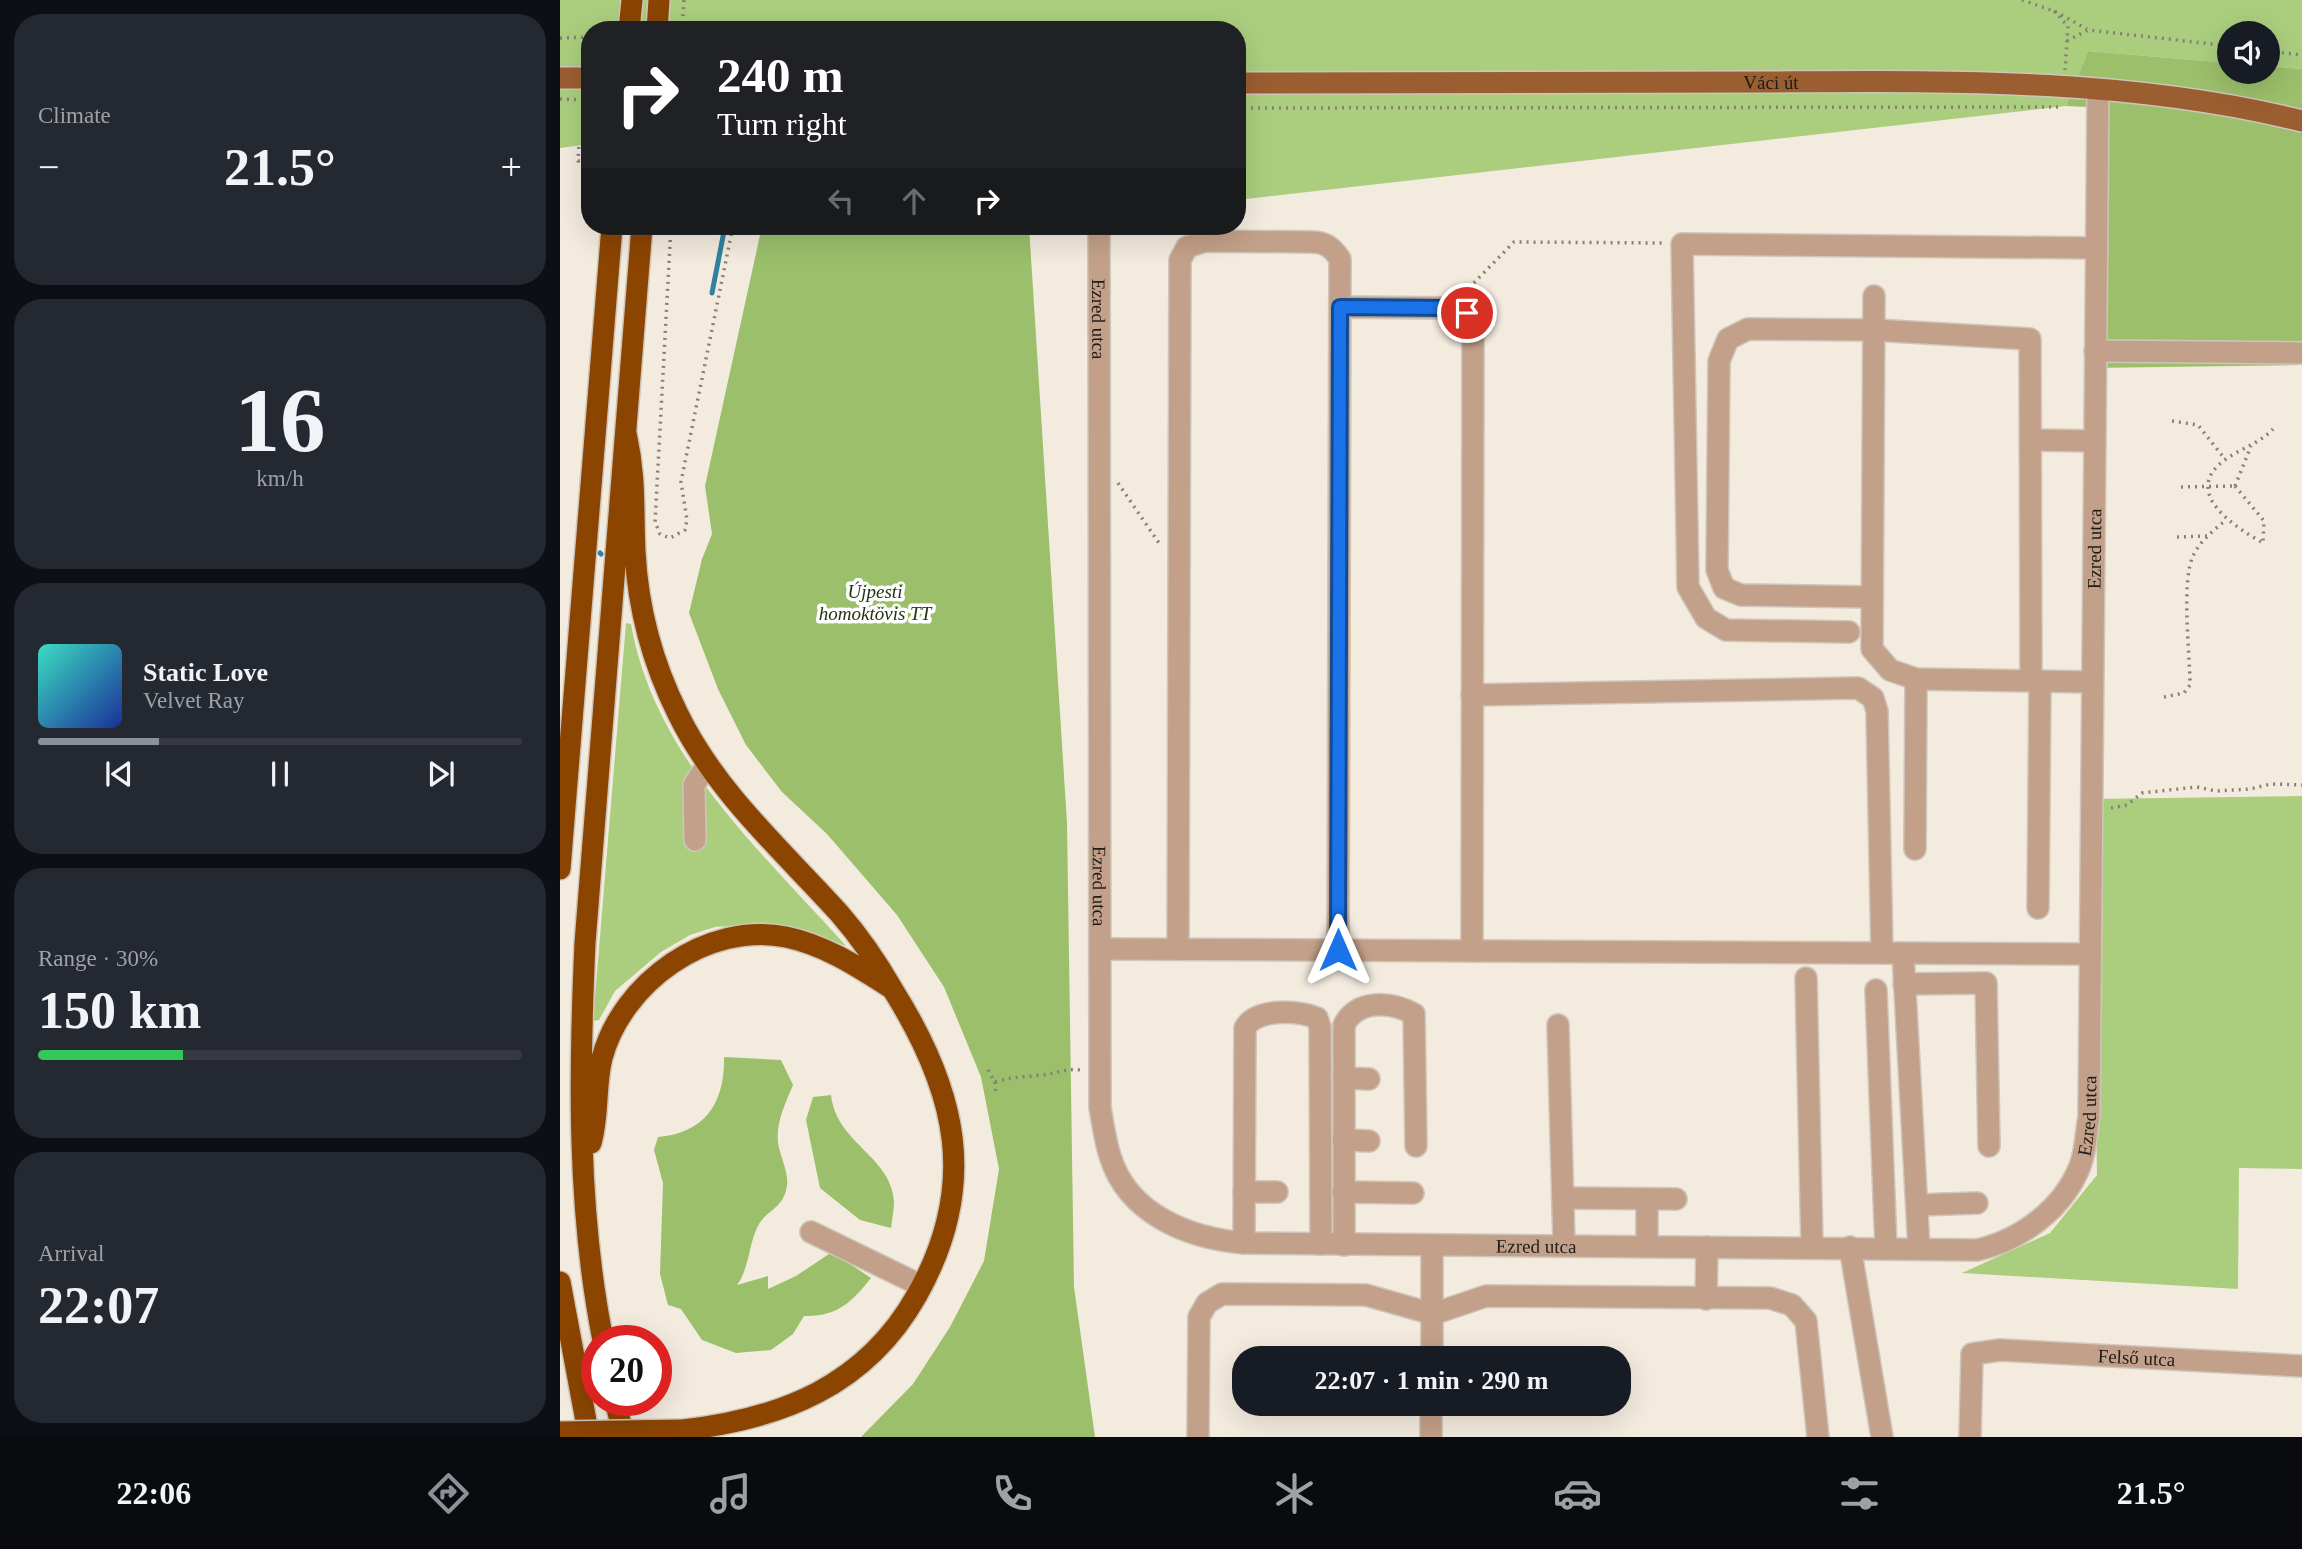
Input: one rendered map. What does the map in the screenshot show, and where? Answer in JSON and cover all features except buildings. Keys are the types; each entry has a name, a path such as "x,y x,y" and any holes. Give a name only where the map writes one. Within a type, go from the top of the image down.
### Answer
{"highway":[{"path":"630,21 632,0"},
{"path":"658,21 659,0"},
{"path":"560,869 611,235"},
{"path":"601,1325 589,1235 580,1056 585,943 641,235"},
{"path":"560,1432 683,1430 726,1426 773,1414 836,1382 884,1341 906,1314 936,1261 953,1193 954,1155 950,1117 939,1074 919,1029 875,958 841,915 731,797 707,765 676,712 660,674 642,611 635,552 635,473 626,433"},
{"path":"585,1165 593,1136 602,1058 611,1034 644,985 702,946 755,935 784,936 822,947 894,990"},
{"path":"560,1282 589,1437"},
{"path":"618,1416 624,1437"}],"main road":[{"path":"560,78 581,78"},
{"name":"Váci út","path":"1246,83 1913,82 2062,97 2098,90 2193,100 2302,121"}],"street":[{"name":"Ezred utca","path":"1099,235 1100,1108 1110,1158 1127,1188 1154,1216 1181,1231 1244,1243 1812,1246 1977,1250 2015,1237 2054,1206 2080,1166 2089,1117 2098,90"},
{"path":"1178,949 1180,260 1187,247 1205,241 1321,242 1333,248 1340,259 1338,950"},
{"path":"1849,632 1726,630 1706,618 1688,587 1682,244 2097,248"},
{"path":"1874,296 1872,649 1890,670 1916,679 2092,682"},
{"path":"1340,307 1451,308 1467,313 1473,328 1472,951"},
{"path":"1871,597 1741,595 1724,588 1717,570 1719,361 1728,339 1748,329 1874,330 2030,339 2038,908"},
{"path":"2095,351 2302,354"},
{"path":"2031,440 2094,440"},
{"path":"1915,849 1916,679"},
{"path":"1472,695 1858,688 1873,698 1877,711 1882,953"},
{"path":"695,840 694,785 707,765"},
{"path":"1100,948 2090,954"},
{"path":"1903,953 1919,1249"},
{"path":"1806,978 1812,1246"},
{"path":"1904,984 1986,983 1989,1146"},
{"path":"1876,990 1886,1248"},
{"path":"1344,1245 1344,1025 1350,1012 1363,1006 1400,1006 1414,1014 1416,1146"},
{"path":"1244,1243 1245,1028 1250,1019 1260,1014 1308,1015 1317,1018 1320,1027 1321,1244"},
{"path":"1558,1025 1564,1244"},
{"path":"1344,1078 1369,1079"},
{"path":"1343,1140 1369,1141"},
{"path":"1244,1192 1277,1192"},
{"path":"1343,1192 1413,1193"},
{"path":"1564,1198 1676,1199"},
{"path":"1647,1200 1647,1246"},
{"path":"1918,1205 1977,1203"},
{"path":"811,1232 922,1286"},
{"path":"1432,1245 1432,1346"},
{"path":"1706,1299 1707,1247"},
{"path":"1850,1247 1882,1437"},
{"path":"1198,1437 1199,1317 1207,1303 1222,1294 1366,1296 1433,1314 1486,1296 1770,1298 1792,1305 1806,1321 1818,1437"},
{"name":"Felső utca","path":"1970,1437 1972,1354 2000,1349 2302,1366"},
{"path":"1431,1416 1431,1437"}],"path":[{"path":"683,21 684,0"},
{"path":"2022,0 2054,11 2088,30 2217,45"},
{"path":"1246,108 2062,97 2068,26 2054,11"},
{"path":"2067,41 2088,30"},
{"path":"560,38 581,37"},
{"path":"2280,52 2302,55"},
{"path":"560,99 581,100"},
{"path":"581,144 578,161 581,161"},
{"path":"671,235 655,522 660,534 670,538 685,530 687,520 681,482 731,235"},
{"path":"1451,308 1484,269 1514,242 1682,244"},
{"path":"2172,421 2198,425 2225,459"},
{"path":"2235,486 2264,521 2263,543 2226,520 2212,504 2208,487 2214,470 2225,459 2273,429"},
{"path":"2235,486 2252,444"},
{"path":"1115,492 1115,478 1179,573"},
{"path":"2181,487 2235,486"},
{"path":"2164,697 2184,693 2190,685 2188,578 2193,556 2207,536 2226,520"},
{"path":"2177,537 2207,536"},
{"path":"2091,810 2127,805 2142,793 2197,787 2216,791 2250,789 2271,784 2302,785"},
{"path":"995,1082 1018,1075 1044,1075 1063,1068 1100,1072"},
{"path":"988,1070 995,1082 996,1095"}],"green space":[{"path":"560,0 2302,0 2302,69 2280,67 2280,21 2217,21 2217,62 2088,51 2066,106 1246,199 1246,21 581,21 581,145 560,148"},
{"path":"2088,51 2217,62 2217,84 2280,84 2280,67 2302,69 2302,365 2089,368 2088,107 2066,106"},
{"name":"Újpesti homoktövis TT","path":"760,235 1030,235 1067,823 1074,1287 1095,1437 861,1437 913,1384 950,1327 984,1261 999,1169 981,1077 944,987 897,915 827,834 782,792 746,745 718,689 689,613 702,559 712,534 705,486"},
{"path":"626,623 631,624 643,672 662,717 687,759 715,799 747,837 846,946 802,930 773,924 715,927 690,935 661,952 615,991 599,1020 593,1021"},
{"path":"2302,796 2302,1169 2239,1168 2238,1289 1962,1273 2050,1233 2097,1175 2091,799"},
{"path":"724,1057 781,1060 793,1085 778,1128 778,1143 787,1176 785,1194 759,1224 737,1285 768,1276 768,1289 796,1276 832,1252 871,1278 850,1301 835,1311 804,1316 793,1334 771,1350 736,1353 702,1340 681,1309 668,1305 660,1274 663,1183 654,1150 658,1137 688,1129 709,1113 721,1088"},
{"path":"831,1095 835,1111 843,1125 884,1172 891,1185 894,1201 891,1228 860,1220 820,1188 806,1120 813,1097"}],"waterway":[{"path":"712,293 723,235"}],"route":[{"path":"1338,950 1340,307 1451,308 1467,313"}]}
